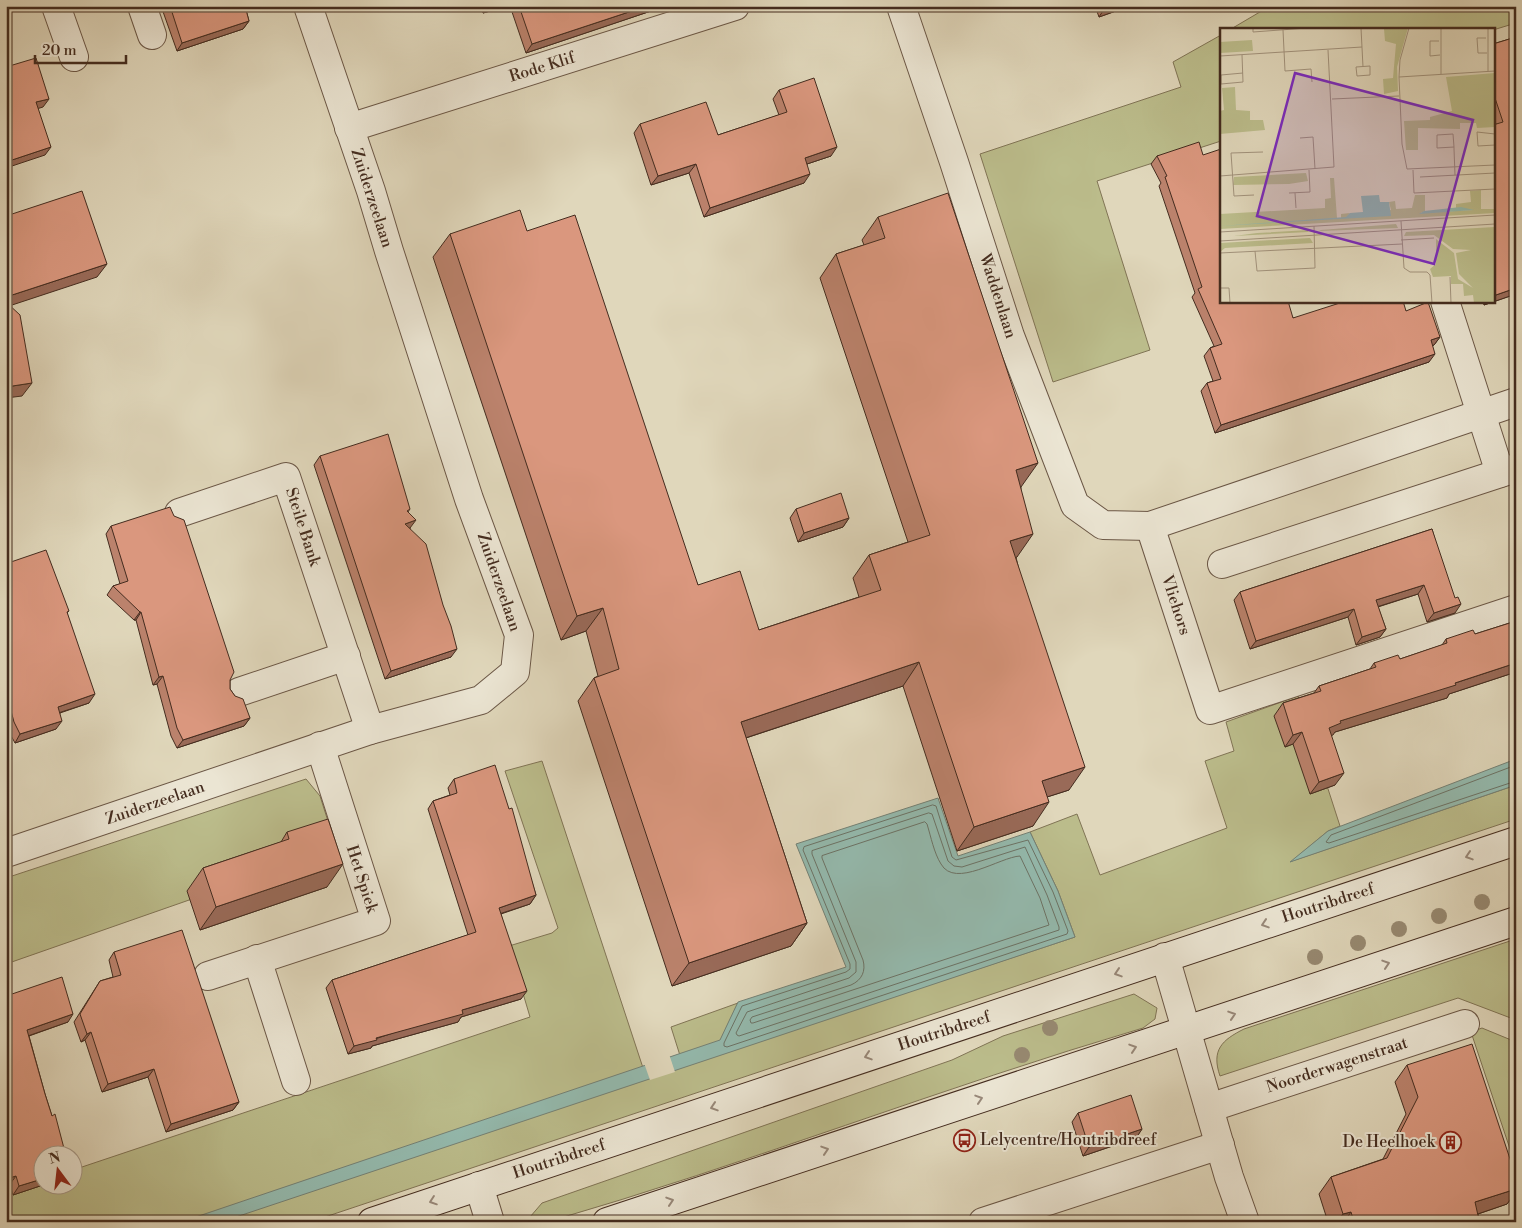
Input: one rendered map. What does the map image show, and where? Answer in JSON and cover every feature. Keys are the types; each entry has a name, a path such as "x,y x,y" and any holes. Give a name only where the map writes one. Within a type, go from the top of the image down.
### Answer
{"street":[{"path":"56,6 74,57"},
{"path":"142,6 152,35"},
{"name":"Zuiderzeelaan","path":"6,853 320,746 370,730 481,700 515,672 519,635 469,498 371,191 308,6"},
{"name":"Rode Klif","path":"349,128 735,6"},
{"name":"Waddenlaan","path":"901,6 1010,336 1075,505 1103,526 1150,526"},
{"path":"1222,564 1508,471 1481,414 1446,302"},
{"path":"1150,526 1516,402"},
{"name":"Steile Bank","path":"179,513 286,477 370,730"},
{"name":"Vliehors","path":"1150,526 1210,710 1516,609"},
{"path":"239,692 346,656"},
{"name":"Het Spiek","path":"208,976 376,921 320,746"},
{"name":"Houtribdreef","path":"372,1222 1516,841"},
{"path":"607,1222 1516,920"},
{"path":"1165,957 1229,1177 1245,1222"},
{"path":"257,959 296,1081"},
{"name":"Noorderwagenstraat","path":"1209,1108 1465,1024"},
{"path":"983,1222 1220,1145"},
{"path":"480,1186 490,1222"}],"green space":[{"path":"1270,6 1516,6 1516,23 1494,30 1494,28 1233,28"},
{"path":"1220,36 1220,141 1097,181 1150,350 1053,382 980,154 1181,87 1173,62"},
{"path":"1298,696 1340,826 1328,831 1292,861 1516,785 1516,819 310,1222 6,1222 6,1192 32,1183 32,1196 82,1196 82,1167 530,1017 509,946 552,933 558,928 505,771 542,761 646,1077 683,1065 671,1027 738,1003 713,1056 1075,937 1058,891 1030,832 1077,814 1100,875 1227,828 1205,761 1234,751 1226,722"},
{"path":"306,779 320,796 333,837 192,899 6,964 6,878"},
{"path":"1516,939 1516,1020 1458,998 1220,1076 1217,1059 1220,1047 1230,1037 1244,1029"},
{"path":"1134,994 1157,1008 1155,1019 1143,1028 994,1075 697,1176 547,1222 533,1222 530,1217 542,1203 952,1060 1003,1036"},
{"path":"1482,1028 1516,1042 1516,1167 1471,1032"}],"water":[{"path":"1516,759 1516,785 1290,862 1328,831"},
{"path":"938,798 958,856 1030,832 1058,891 1075,937 221,1222 181,1222 720,1040 738,1002 846,967 796,844"}],"pier":[{"path":"669,1054 675,1072 650,1080 644,1063"}],"building":[{"path":"170,6 245,6 249,21 182,43"},
{"path":"519,6 647,6 532,44"},
{"path":"1516,37 1516,288 1494,296 1494,125 1503,122 1494,95 1494,44"},
{"path":"36,58 49,99 36,102 51,147 6,162 6,67"},
{"path":"814,78 837,147 805,158 810,174 710,208 696,164 658,176 640,124 706,102 718,135 787,112 779,90"},
{"path":"1199,142 1203,155 1220,149 1220,302 1288,302 1293,318 1343,302 1403,302 1406,311 1428,302 1440,337 1431,340 1435,354 1221,425 1207,383 1221,379 1210,348 1222,344 1198,289 1202,287 1165,177 1167,176 1157,156"},
{"path":"82,191 107,264 6,297 6,216"},
{"path":"948,193 1038,463 1016,470 1033,534 1010,541 1085,767 1042,781 1049,802 974,827 919,662 741,722 807,923 689,963 594,678 619,669 603,608 577,616 450,234 520,210 527,231 575,215 698,585 740,571 759,630 881,590 869,555 930,535 836,254 885,238 878,217"},
{"path":"6,302 20,315 32,383 6,387"},
{"path":"388,434 410,509 407,511 416,520 405,524 426,544 457,649 391,671 320,456"},
{"path":"841,493 849,518 804,533 796,509"},
{"path":"170,507 174,516 184,520 234,672 230,680 230,689 235,696 243,699 250,718 183,740 177,728 163,676 159,677 141,612 113,586 128,581 111,526"},
{"path":"1432,529 1455,598 1458,597 1461,604 1434,613 1424,585 1376,600 1386,629 1362,637 1354,609 1256,641 1240,592"},
{"path":"46,550 69,611 67,612 95,694 58,707 62,721 20,734 14,722 6,692 6,555 8,563"},
{"path":"1516,621 1516,663 1455,683 1456,685 1340,721 1341,723 1329,728 1344,773 1319,782 1302,732 1293,735 1283,703 1321,691 1319,686 1376,667 1374,663 1398,655 1400,659 1447,643 1446,639 1473,630 1475,634"},
{"path":"495,765 509,809 512,808 536,895 499,908 527,991 462,1010 463,1014 354,1046 332,980 476,932 433,801 457,793 454,779"},
{"path":"328,819 343,864 216,907 203,868 289,839 287,832"},
{"path":"182,930 239,1102 171,1124 154,1069 108,1084 91,1032 87,1034 80,1014 100,981 121,975 114,952"},
{"path":"62,977 73,1014 27,1030 45,1094 52,1116 55,1114 63,1146 32,1146 32,1182 19,1186 16,1176 6,1179 6,988 10,987 12,994"},
{"name":"De Heelhoek","path":"1472,1044 1516,1177 1516,1189 1475,1202 1479,1220 1473,1222 1354,1222 1351,1212 1343,1214 1331,1177 1387,1158 1418,1097 1407,1065"},
{"path":"1131,1095 1142,1129 1089,1147 1078,1113"}],"place":[{"name":"Lelycentre/Houtribdreef","path":"964,1140"},
{"name":"De Heelhoek","path":"1451,1142"}]}
